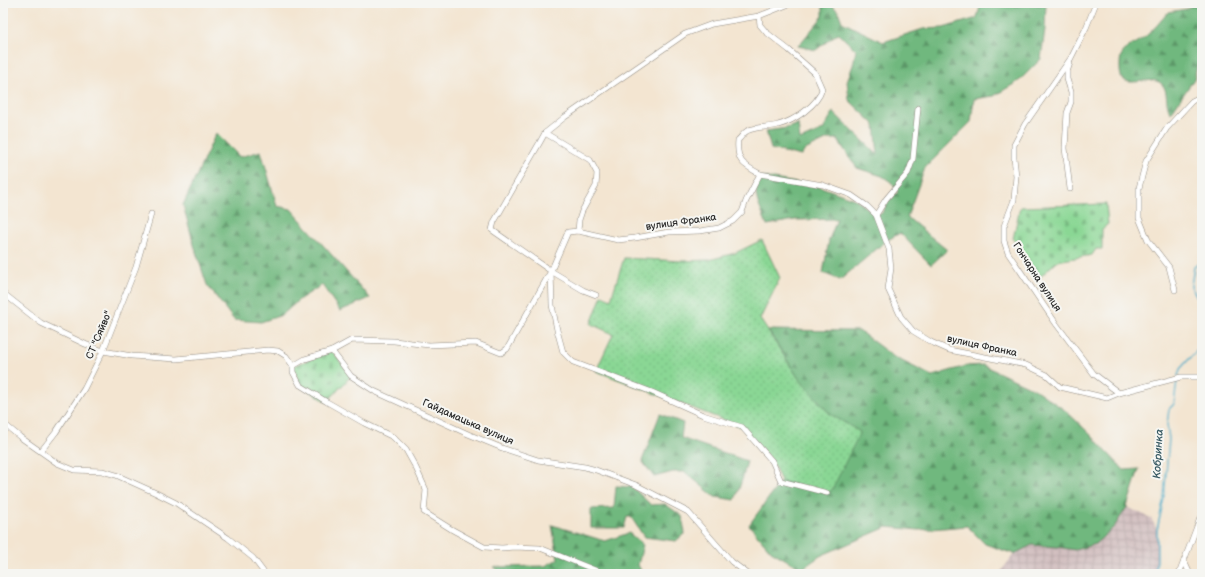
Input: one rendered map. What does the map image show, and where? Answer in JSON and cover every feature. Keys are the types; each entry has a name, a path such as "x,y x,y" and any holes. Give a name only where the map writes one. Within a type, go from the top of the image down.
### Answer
{"street":[{"path":"596,294 583,290 552,272 492,230 494,222 545,133 565,117 685,34 712,24 759,16 792,3"},
{"name":"Гончарна вулиця","path":"1096,3 1086,28 1071,58 1025,124 1014,145 1016,176 1014,200 1004,226 1004,241 1008,252 1057,325 1094,374 1119,393"},
{"name":"вулиця Франка","path":"759,16 760,25 766,32 815,73 822,89 820,96 805,111 791,120 778,125 746,131 738,140 738,156 741,162 760,174 823,185 851,195 867,206 876,215 889,249 891,268 888,288 900,317 913,331 931,342 949,350 1026,364 1046,375 1060,387 1107,398 1119,393"},
{"name":"Гончарна вулиця","path":"1070,189 1064,148 1066,119 1072,92 1067,79 1067,72 1071,58"},
{"path":"1175,290 1169,267 1148,240 1139,218 1139,188 1146,161 1168,128 1192,101 1202,96"},
{"path":"876,215 886,199 908,173 913,159 918,108"},
{"path":"293,366 305,359 332,351 352,340 394,341 429,345 476,343 501,353 507,349 552,272 568,232 578,230 582,211 596,186 597,173 590,160 545,133"},
{"name":"вулиця Франка","path":"578,230 618,240 669,232 719,228 732,221 742,212 760,174"},
{"name":"СТ \"Сяйво\"","path":"41,451 56,432 84,389 103,351 136,267 151,214"},
{"path":"552,272 552,306 557,330 563,352 573,362 742,428 772,461 781,481 827,493"},
{"path":"3,293 41,323 84,344 103,351 132,356 176,359 268,350 278,351 286,356 293,366 293,372 300,384 327,402 364,423 393,437 406,450 426,490 424,512 484,547 540,548 605,574"},
{"name":"Гайдамацька вулиця","path":"332,351 351,376 374,391 468,434 502,448 538,460 586,467 596,470 636,485 688,512 732,562 748,574"},
{"path":"1119,393 1181,376 1202,377"},
{"path":"3,423 57,463 74,470 102,471 116,475 170,500 228,538 253,558 264,574"},
{"path":"1179,574 1202,513"},
{"path":"1184,561 1190,574"}],"shaded area":[{"path":"1127,507 1151,518 1157,530 1157,561 1154,574 999,574 1014,554 1032,545 1075,550 1114,527"}],"green space":[{"path":"823,3 830,3 838,11 842,22 883,42 923,29 943,28 977,18 981,3 1046,3 1045,29 1041,59 1019,81 994,96 974,99 971,122 925,168 907,217 947,250 931,265 900,233 886,241 840,280 823,273 829,240 837,219 795,220 767,225 759,207 756,189 762,177 821,187 857,200 876,215 882,213 889,200 898,192 891,182 882,176 857,168 837,139 828,139 805,150 801,156 771,149 766,131 787,128 798,124 800,140 823,130 833,112 878,155 875,125 849,100 847,81 853,65 856,50 838,33 816,50 798,46 823,16"},
{"path":"1195,3 1202,3 1202,57 1198,62 1194,79 1171,113 1164,87 1159,82 1125,81 1121,76 1121,56 1125,50 1145,37 1168,12 1186,9"},
{"path":"216,133 240,157 261,151 277,206 291,209 370,298 340,311 322,285 300,299 282,315 261,322 234,320 207,285 183,205"},
{"path":"1106,204 1108,224 1102,229 1102,249 1096,249 1092,255 1057,261 1038,279 1013,239 1020,207"},
{"path":"762,240 780,278 760,319 799,379 830,414 860,432 832,490 827,493 781,481 772,461 742,427 596,371 613,334 591,324 602,295 611,299 624,258 683,261 709,260 735,253"},
{"path":"768,330 859,331 894,357 932,376 966,366 983,365 1036,390 1066,411 1124,470 1139,469 1127,507 1114,527 1095,544 1075,550 1032,545 1014,554 985,544 967,526 919,530 887,527 820,556 802,569 771,551 749,525 781,481 860,432 830,414 799,379"},
{"path":"332,351 351,376 327,402 300,385 293,366"},
{"path":"660,414 683,423 681,438 747,461 735,500 715,497 685,472 673,472 654,477 642,461"},
{"path":"616,486 632,487 651,505 665,504 682,516 685,533 676,541 644,537 631,517 627,517 624,528 591,528 591,509 614,508"},
{"path":"552,525 605,541 629,533 643,545 638,565 643,574 499,574 494,567 545,566 558,559"}],"waterway":[{"name":"Кобринка","path":"1202,261 1194,267 1191,286 1202,307"},
{"name":"Кобринка","path":"1178,376 1180,369 1202,346"},
{"name":"Кобринка","path":"1154,574 1157,561 1157,530 1164,498 1169,439 1167,424 1169,409 1174,404 1177,380"}]}
